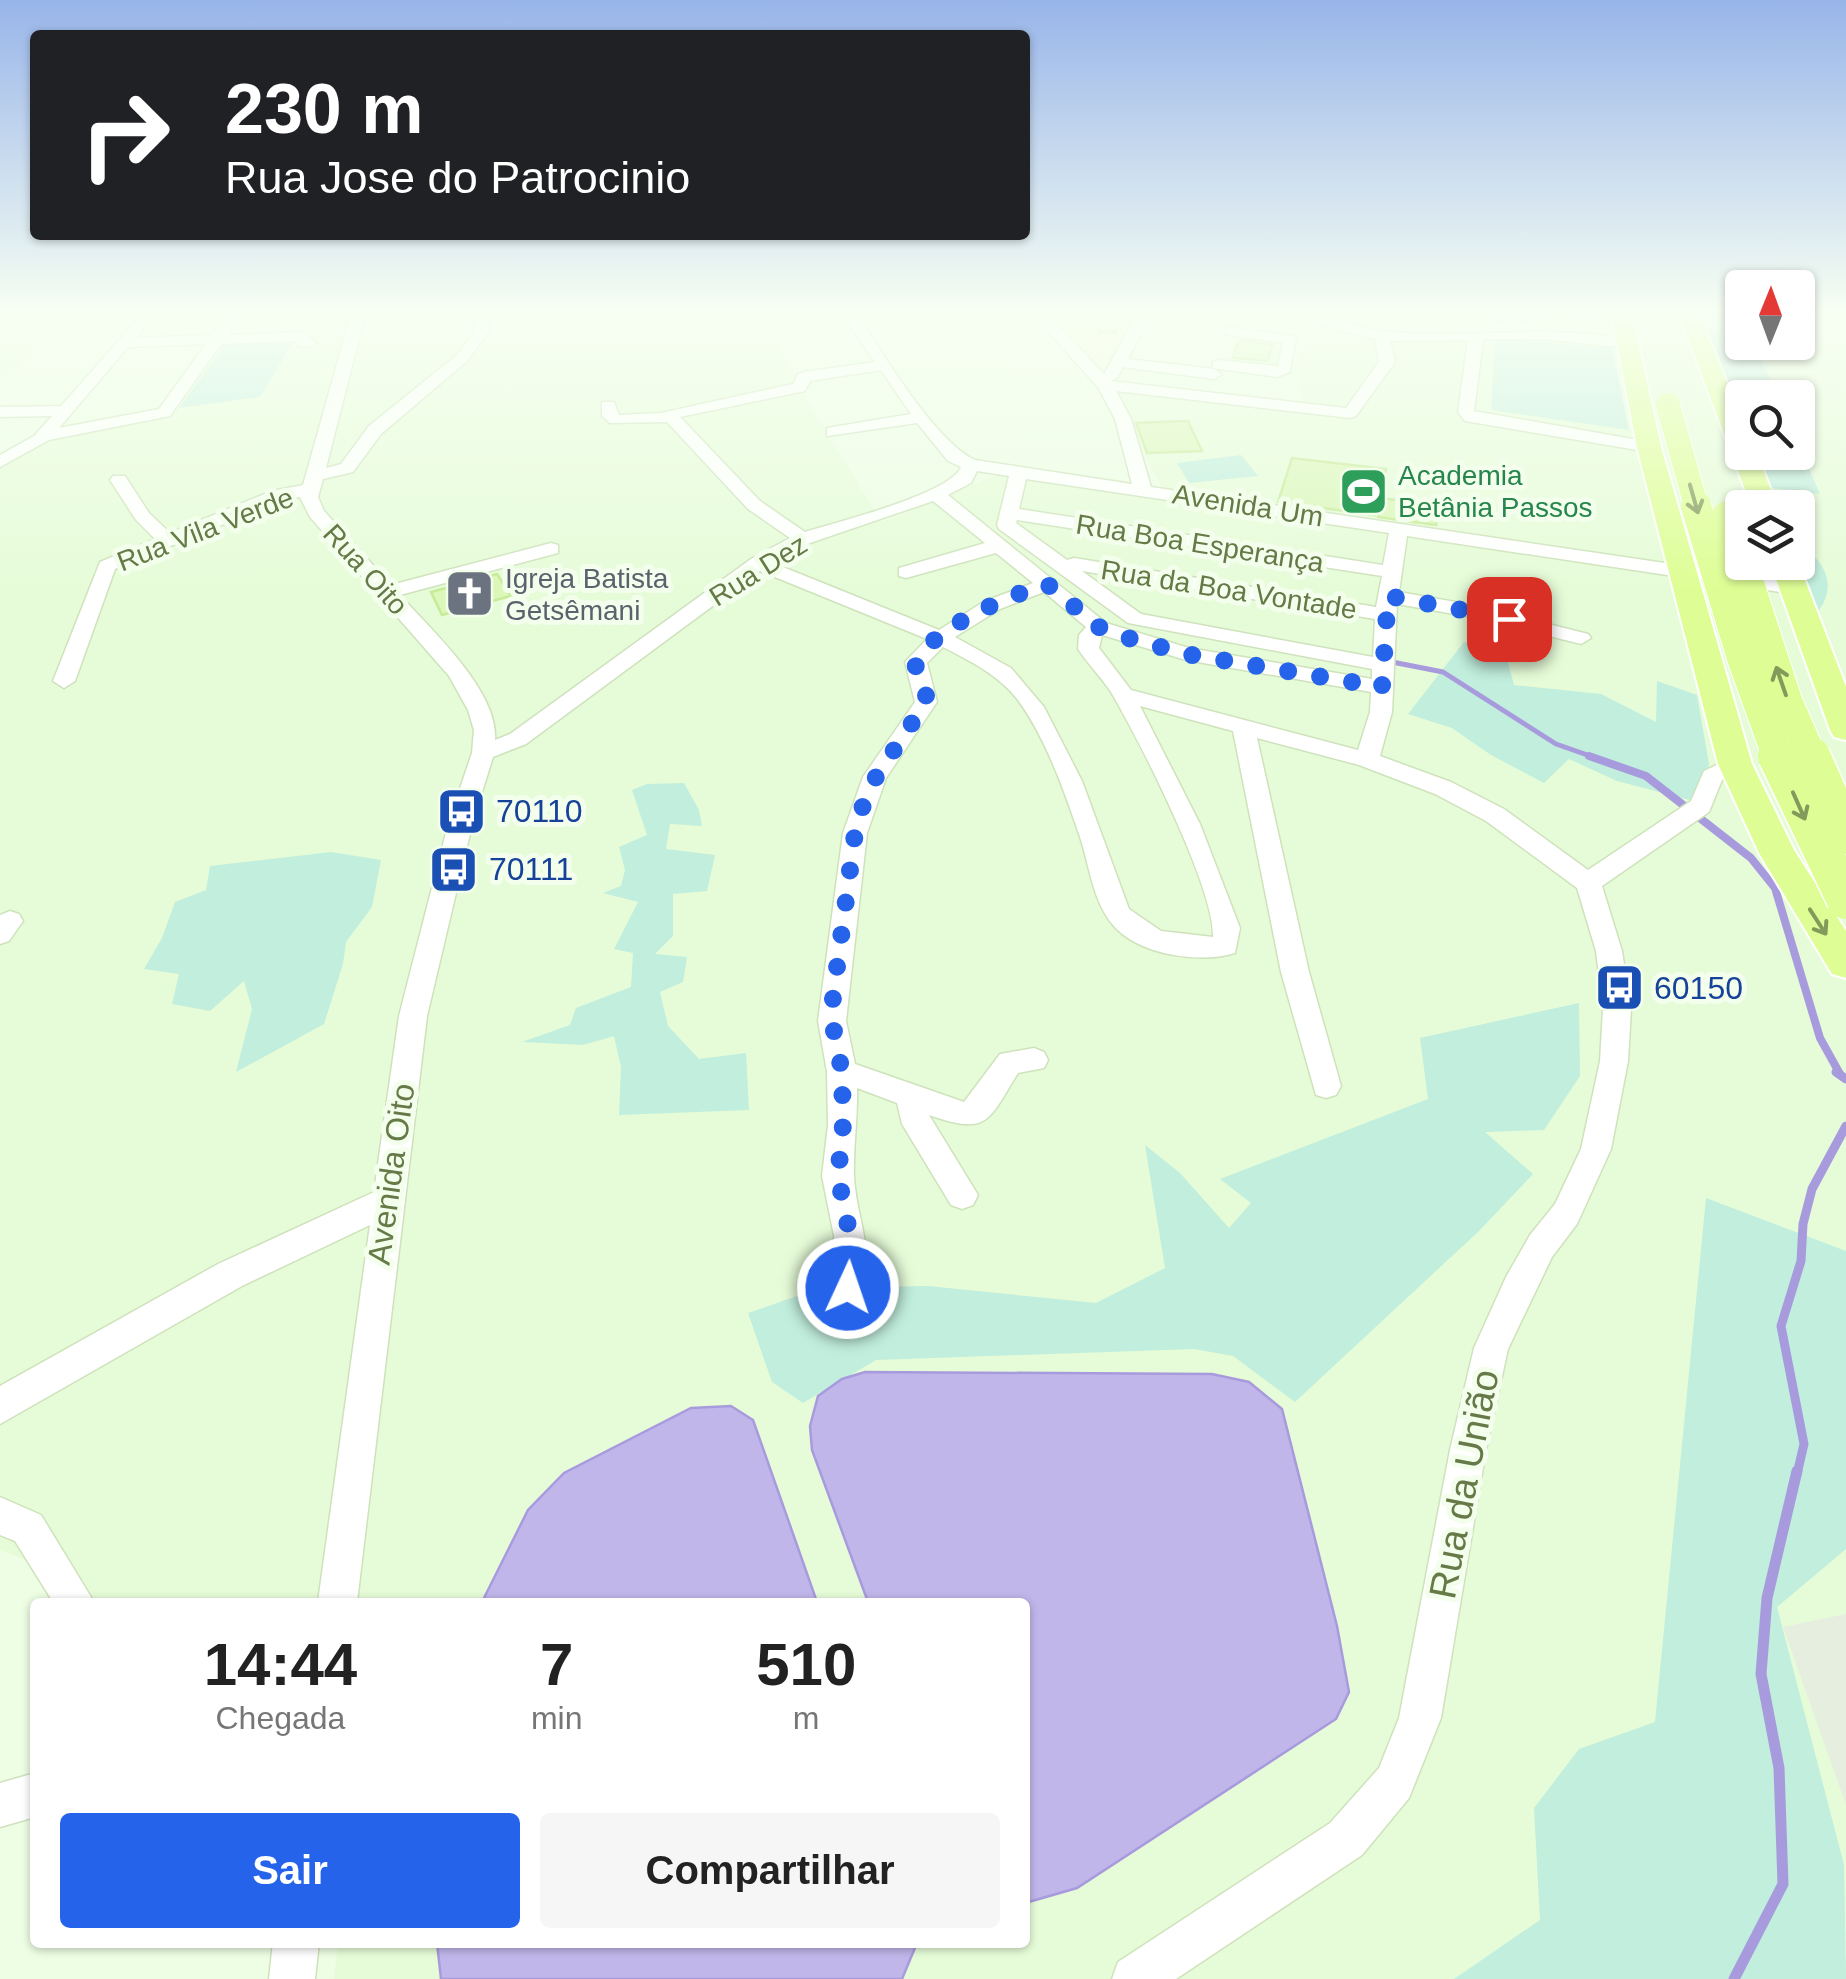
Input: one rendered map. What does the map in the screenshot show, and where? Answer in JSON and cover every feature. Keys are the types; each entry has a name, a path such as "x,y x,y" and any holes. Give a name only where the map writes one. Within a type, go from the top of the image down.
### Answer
{"highway":[{"path":"1654,403 1650,448 1734,764 1777,853 1846,963"},
{"path":"1677,403 1787,701 1846,835"},
{"path":"1677,403 1726,612 1778,759 1822,858 1846,900"},
{"path":"1704,403 1754,490"},
{"path":"1791,580 1846,730"}],"street":[{"path":"0,462 44,436 73,403"},
{"path":"44,436 164,413 171,403"},
{"path":"311,483 334,403"},
{"name":"Rua Vila Verde","path":"64,681 103,570 166,539 348,468 375,430 407,403"},
{"path":"608,405 610,416 616,420 720,403"},
{"path":"911,403 942,446 971,465 1009,472 1006,525 1136,619 1382,676"},
{"path":"1115,403 1124,419 1143,490"},
{"path":"1252,403 1345,414 1354,412 1360,403"},
{"path":"1469,403 1468,416 1650,448"},
{"path":"0,412 66,411"},
{"path":"671,413 754,505 803,539"},
{"path":"834,432 921,417"},
{"name":"Rua Dez","path":"483,753 518,739 758,563 803,539 936,494 965,478 971,465"},
{"name":"Avenida Um","path":"1009,472 1684,572 1725,573"},
{"path":"119,480 142,516 166,539"},
{"name":"Rua Oito","path":"311,483 316,513 458,674 484,730 483,753"},
{"path":"936,494 1099,627 1186,654 1382,676"},
{"name":"Rua Boa Esperança","path":"1009,513 1391,572"},
{"path":"1368,760 1380,712 1386,606 1399,529"},
{"path":"906,572 1000,546"},
{"path":"388,592 550,549"},
{"path":"758,563 940,639 1010,678 1023,692 1091,834 1120,915 1140,932 1160,939 1222,947 1230,940 1216,888 1124,696 1088,648 1089,635 1099,627"},
{"name":"Rua da Boa Vontade","path":"1074,564 1386,606 1478,612 1581,638"},
{"path":"848,1288 849,1224 838,1176 843,1125 842,1072 832,1021 855,833 876,777 923,712 926,690 915,671 916,662 962,620 998,601 1047,584"},
{"path":"1124,696 1368,760 1443,788 1495,816 1588,884 1618,859 1701,806 1712,776 1734,764"},
{"path":"1243,727 1295,972 1326,1086"},
{"name":"Avenida Oito","path":"338,1598 419,986 483,753"},
{"name":"Rua da União","path":"1135,1979 1346,1839 1394,1783 1420,1718 1468,1450 1492,1348 1518,1288 1585,1178 1604,1122 1614,1060 1616,993 1602,923 1588,884"},
{"path":"842,1072 887,1084 966,1115 980,1106 1010,1062 1034,1060"},
{"path":"912,1097 913,1116 962,1195"},
{"path":"0,1406 230,1275 388,1201"},
{"path":"0,1516 28,1528 72,1598"},
{"path":"0,1806 30,1797"},
{"path":"292,1979 295,1948"}],"shaded area":[{"path":"173,403 810,403 882,522 1002,473 1165,494 1120,403 1254,403 1305,412 1304,403 1725,403 1725,470 1815,470 1815,403 1846,403 1846,1979 334,1979 337,1948 1030,1948 1030,1598 69,1598 42,1566 0,1550 0,466 38,441 139,420"},
{"path":"182,403 213,403 179,408"},
{"path":"1491,403 1624,403 1629,430 1491,410"},
{"path":"1241,455 1258,476 1189,483 1177,463"},
{"path":"1758,470 1810,470 1820,494 1815,490 1764,487"},
{"path":"1815,557 1828,583 1816,614 1804,580 1815,580"},
{"path":"1464,642 1505,652 1514,685 1601,694 1656,722 1657,681 1697,695 1709,764 1701,803 1617,781 1569,759 1544,783 1491,755 1452,728 1408,714"},
{"path":"684,783 699,810 702,826 670,824 666,849 715,855 707,891 673,894 673,936 655,954 687,957 683,982 660,992 668,1026 699,1059 746,1053 749,1110 619,1115 621,1067 614,1036 583,1045 522,1042 570,1025 576,1008 631,987 633,953 614,949 638,902 603,893 621,886 625,870 619,847 647,835 632,790 647,784"},
{"path":"331,852 381,860 372,907 346,942 324,1024 236,1072 252,1009 244,981 210,1011 172,1004 179,974 144,969 162,938 175,902 206,890 210,866"},
{"path":"1579,1003 1580,1076 1544,1130 1485,1132 1533,1174 1479,1231 1295,1402 1233,1356 1194,1349 876,1360 803,1403 772,1382 748,1313 800,1295 877,1287 928,1286 1096,1303 1165,1268 1145,1145 1180,1173 1229,1228 1251,1203 1220,1179 1428,1099 1420,1038"},
{"path":"1706,1198 1846,1251 1846,1549 1777,1607 1844,1865 1846,1979 1454,1979 1540,1920 1534,1808 1579,1749 1655,1722"},
{"path":"865,1372 1212,1374 1249,1382 1282,1409 1337,1626 1349,1692 1336,1719 1077,1888 1030,1902 1030,1598 867,1598 812,1450 810,1426 818,1396 842,1379"},
{"path":"731,1406 753,1420 816,1598 484,1598 528,1510 564,1473 691,1408"},
{"path":"1846,1614 1846,1805 1783,1627"},
{"path":"438,1948 915,1948 902,1979 441,1979"}],"building":[{"path":"1188,421 1202,451 1147,453 1136,423"},
{"path":"1292,458 1386,469 1375,515 1278,502"},
{"path":"1381,498 1438,506 1436,525 1378,517"},
{"name":"Igreja Batista Getsêmani","path":"497,574 511,596 442,615 431,592"}],"waterway":[{"path":"1387,661 1443,672 1556,744 1596,758"},
{"path":"1589,756 1646,776 1751,858 1775,888 1820,1038 1840,1074"},
{"path":"1836,1072 1846,1079"},
{"path":"1797,1474 1804,1444 1781,1326 1801,1261 1803,1224 1812,1189 1846,1126"},
{"path":"1734,1979 1783,1884 1779,1768 1761,1674 1767,1598 1797,1471"}],"place":[{"name":"Academia Betânia Passos","path":"1363,491"},
{"name":"Igreja Batista Getsêmani","path":"470,594"},
{"name":"70110","path":"461,811"},
{"name":"70111","path":"454,869"},
{"name":"60150","path":"1619,988"}],"route":[{"path":"848,1288 849,1224 838,1176 843,1125 842,1072 832,1021 833,997 855,833 876,777 923,712 926,690 915,671 921,656 970,615 1047,584 1099,627 1121,636 1186,654 1382,687 1388,596 1509,619"}]}
